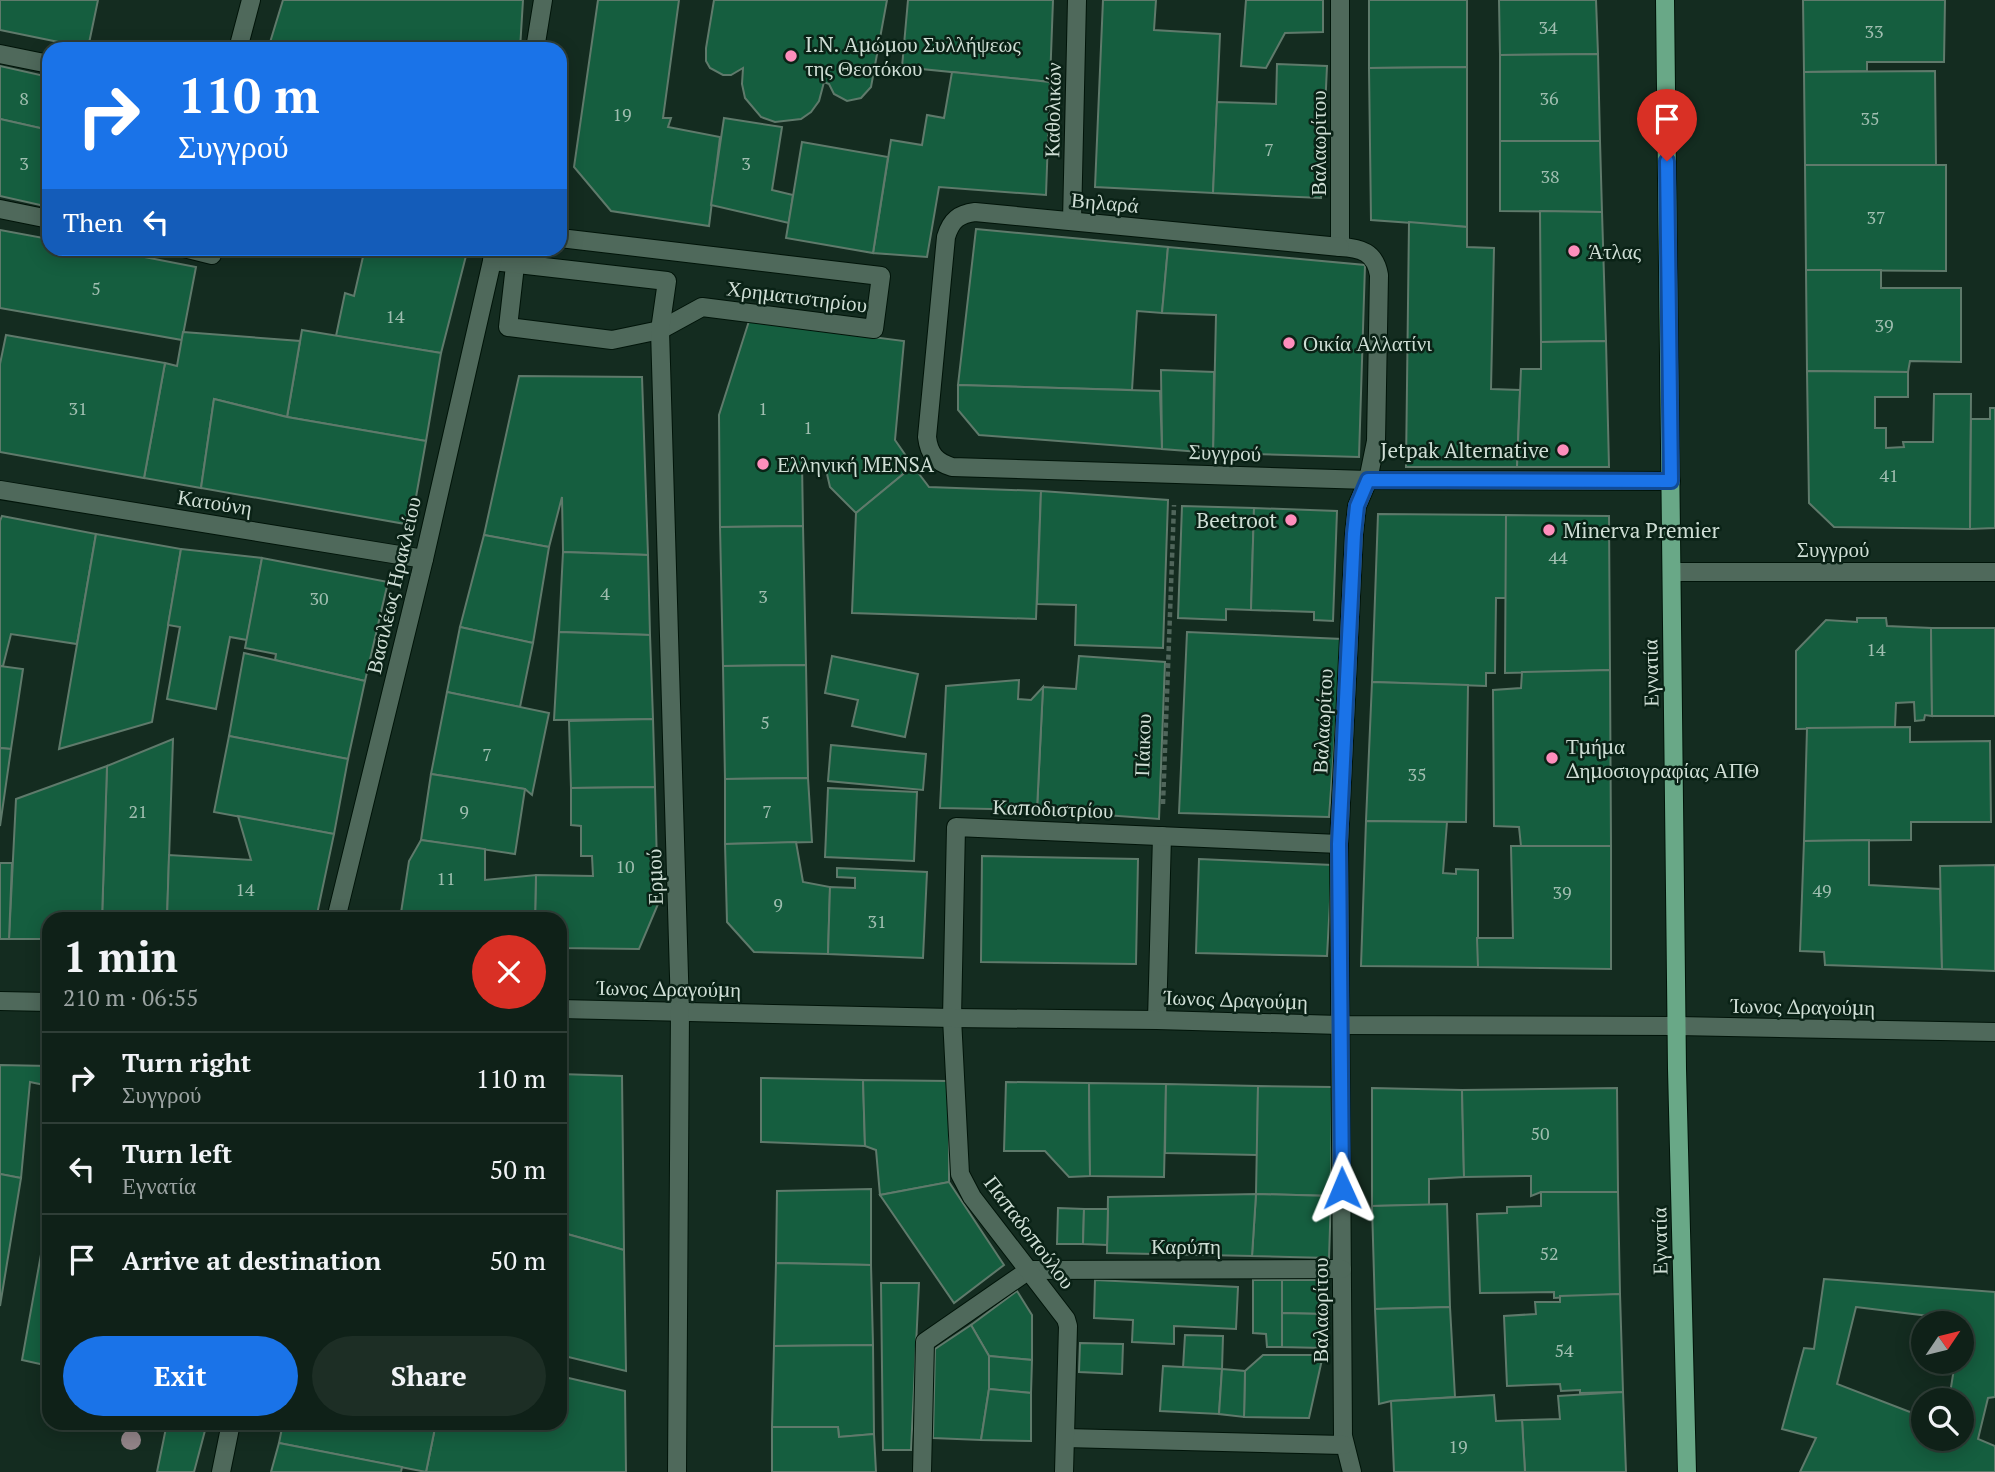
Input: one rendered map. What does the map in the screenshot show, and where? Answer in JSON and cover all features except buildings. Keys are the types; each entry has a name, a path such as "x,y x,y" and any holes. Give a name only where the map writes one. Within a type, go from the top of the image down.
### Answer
{"main road":[{"name":"Εγνατία","path":"1665,0 1677,1026 1687,1472"}],"street":[{"path":"240,42 251,0"},
{"path":"536,42 544,0"},
{"name":"Καθολικών","path":"1072,221 1077,0"},
{"name":"Βαλαωρίτου","path":"1340,0 1340,247 1364,250 1372,256 1379,275 1376,441 1374,460 1357,506 1354,534 1339,844 1344,1445 1352,1472"},
{"path":"0,54 42,63"},
{"path":"0,209 42,218"},
{"name":"Βηλαρά","path":"940,306 949,226 964,214 975,212 1340,247"},
{"name":"Χρηματιστηρίου","path":"516,256 508,327 612,340 660,330 702,307 874,329 881,276 567,239"},
{"name":"Βασιλέως Ηρακλείου","path":"338,912 424,559 493,256"},
{"name":"Ερμού","path":"516,256 667,281 660,330 680,1010 677,1472"},
{"name":"Συγγρού","path":"940,306 927,437 928,448 934,457 942,464 952,467 1368,480 1671,481"},
{"name":"Κατούνη","path":"0,490 424,559"},
{"name":"Συγγρού","path":"1672,572 1995,572"},
{"name":"Καποδιστρίου","path":"952,1018 956,827 1339,844"},
{"path":"1157,1020 1162,836"},
{"path":"0,1001 42,1002"},
{"name":"Ίωνος Δραγούμη","path":"567,1009 1340,1025 1677,1026 1995,1032"},
{"name":"Παπαδοπούλου","path":"952,1018 960,1174 972,1197 1062,1312 1068,1326 1064,1472"},
{"name":"Καρύπη","path":"1029,1270 1342,1269"},
{"path":"922,1472 925,1342 1029,1270"},
{"path":"221,1472 230,1430"},
{"path":"1065,1438 1344,1445"}],"path":[{"name":"Πάικου","path":"1162,836 1175,473"}],"place":[{"name":"I.N. Αμώμου Συλλήψεως της Θεοτόκου","path":"791,56"},
{"name":"Άτλας","path":"1574,251"},
{"name":"Οικία Αλλατίνι","path":"1289,343"},
{"name":"Jetpak Alternative","path":"1563,450"},
{"name":"Ελληνική MENSA","path":"763,464"},
{"name":"Beetroot","path":"1291,520"},
{"name":"Minerva Premier","path":"1549,530"},
{"name":"Τμήμα Δημοσιογραφίας ΑΠΘ","path":"1552,758"}],"route":[{"path":"1342,1188 1339,844 1357,506 1368,480 1671,481 1667,161"}]}
